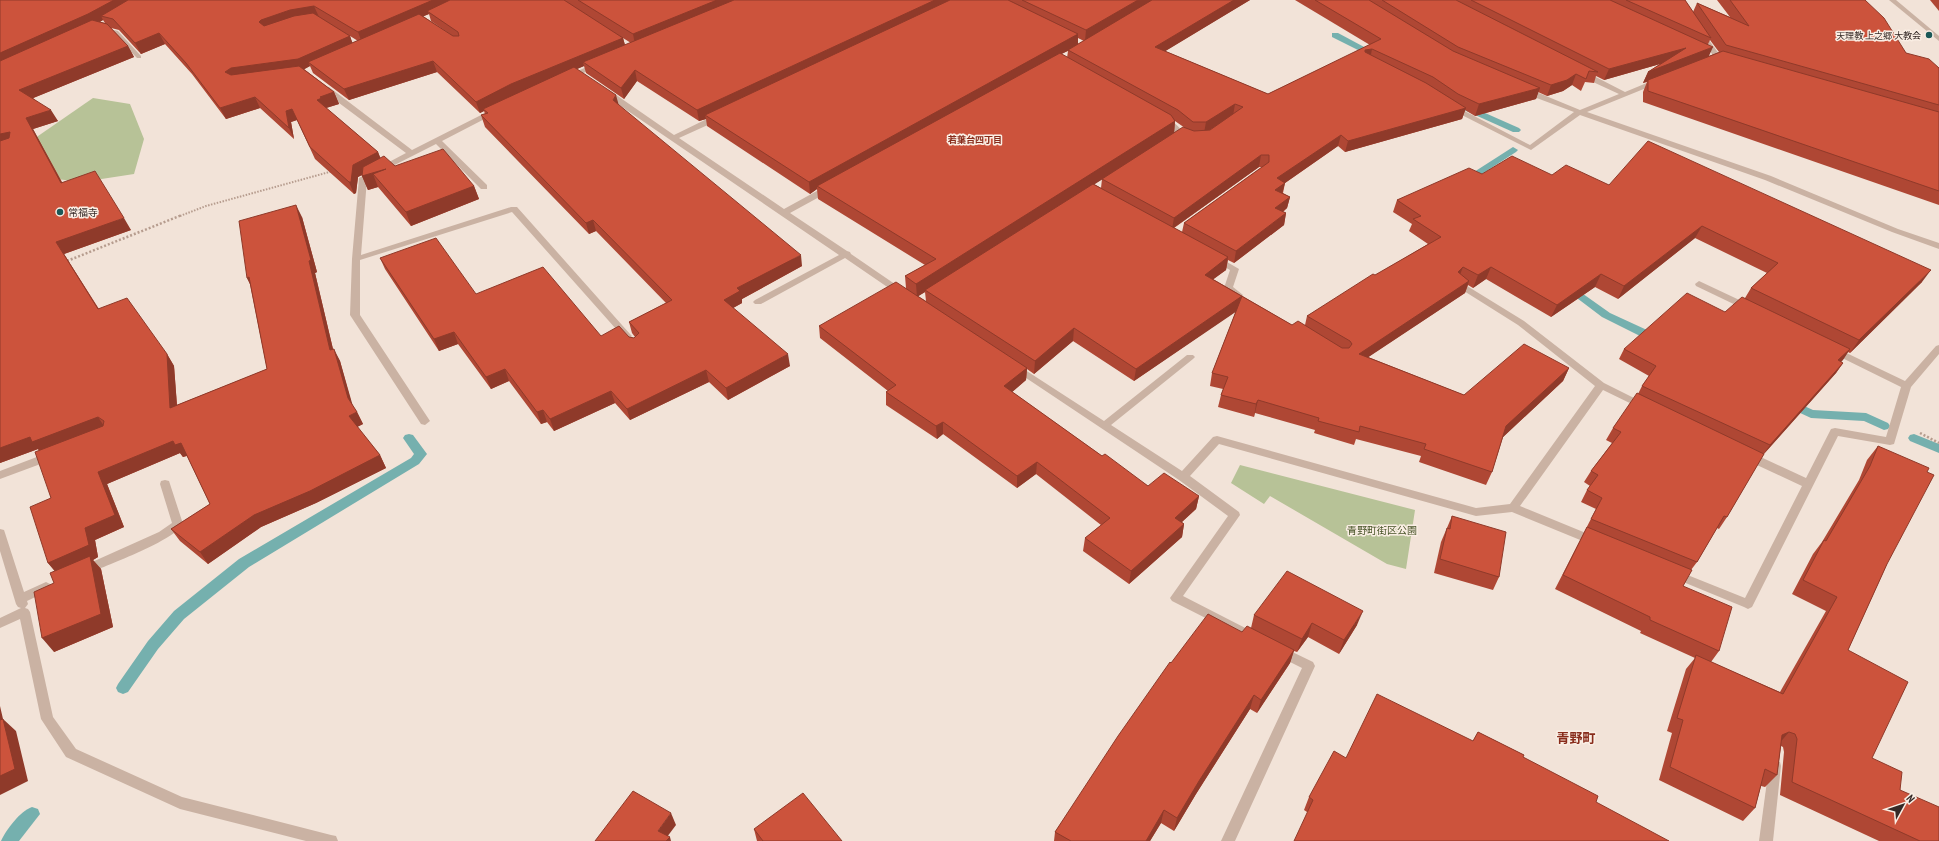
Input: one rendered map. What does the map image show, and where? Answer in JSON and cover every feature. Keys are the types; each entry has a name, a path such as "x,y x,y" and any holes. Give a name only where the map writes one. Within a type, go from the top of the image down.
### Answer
{"street":[{"path":"1892,0 1939,39"},
{"path":"109,20 96,27 116,32 139,57"},
{"path":"1696,26 1722,59"},
{"path":"1704,52 1722,59"},
{"path":"1704,64 1722,59"},
{"path":"558,82 606,61"},
{"path":"1576,70 1624,94"},
{"path":"578,72 911,299"},
{"path":"1445,104 1498,133 1530,148 1578,113 1668,78"},
{"path":"318,82 412,154"},
{"path":"1515,87 1578,113 1768,178 1911,237 1939,246"},
{"path":"425,421 355,316 356,259 362,178 505,106"},
{"path":"674,138 724,114"},
{"path":"1153,114 1173,125 1184,135 1168,142"},
{"path":"437,141 484,187"},
{"path":"784,213 839,182"},
{"path":"356,259 514,209 631,340"},
{"path":"758,302 847,254"},
{"path":"1208,254 1235,269 1228,288 1248,301"},
{"path":"1459,284 1521,323 1601,385 1651,409"},
{"path":"1699,284 1757,312"},
{"path":"1821,344 1906,386"},
{"path":"1667,571 1748,604 1835,432 1890,441 1906,386 1935,358 1939,348"},
{"path":"1104,426 1190,357"},
{"path":"1010,364 1183,477 1235,515 1176,598 1309,666 1228,841"},
{"path":"1513,508 1601,385"},
{"path":"1183,477 1217,440 1476,512 1513,508 1601,544"},
{"path":"1736,450 1808,484"},
{"path":"0,475 57,453"},
{"path":"78,573 163,535 178,524 165,484"},
{"path":"0,533 21,599 47,719 71,753 180,803 331,841"},
{"path":"21,599 56,583"},
{"path":"0,623 24,612"},
{"path":"1766,841 1777,752"}],"path":[{"path":"64,263 206,206 347,167 362,178"}],"green space":[{"path":"93,98 130,104 144,139 134,174 82,182 48,178 28,143"},
{"name":"青野町街区公園","path":"1240,465 1415,510 1406,569 1387,564 1270,496 1264,504 1231,483"}],"building":[{"path":"0,0 114,0 88,14 0,53"},
{"path":"128,0 433,0 358,32 314,6 290,10 261,20 259,22 264,26 294,16 313,13 350,36 298,59 231,68 225,72 231,75 299,66 334,92 320,97 322,98 317,100 378,152 353,165 351,182 349,182 310,147 292,109 286,111 289,128 255,97 220,108 186,63 159,33 135,43 113,19 101,16"},
{"path":"450,0 564,0 623,38 511,84 476,102 433,61 344,89 308,62 419,14 453,36 459,36 458,32 427,11"},
{"path":"578,0 717,0 633,34"},
{"path":"734,0 935,0 697,110 635,70 621,88 583,62"},
{"path":"950,0 1008,0 1078,34 809,182 705,115"},
{"path":"1022,0 1138,0 1086,30"},
{"path":"1152,0 1234,0 1155,47 1268,94 1381,39 1315,0 1369,0 1453,51 1540,88 1479,104 1458,94 1433,77 1372,49 1365,50 1365,52 1426,83 1466,108 1348,141 1341,135 1277,178 1285,183 1275,190 1290,197 1275,208 1286,213 1236,251 1184,223 1269,162 1269,155 1261,155 1174,218 1102,179 1183,127 1194,131 1210,130 1243,107 1235,104 1206,122 1193,122 1178,110 1068,50"},
{"path":"1382,0 1456,0 1598,72 1589,71 1586,79 1576,74 1567,80 1551,85 1458,47"},
{"path":"1471,0 1610,0 1713,47 1648,72 1686,48 1609,69"},
{"path":"1626,0 1685,0 1711,38"},
{"path":"1730,0 1865,0 1884,18 1906,53 1929,59 1939,68 1939,105 1726,45 1697,3 1749,26"},
{"path":"92,20 107,24 128,46 19,90 51,110 26,118 61,183 95,171 124,218 56,242 98,309 127,298 167,354 170,408 267,369 249,277 247,278 239,221 296,205 311,260 309,261 330,350 334,349 348,398 357,412 349,416 380,455 310,491 254,515 200,552 171,529 210,504 181,443 175,445 173,441 98,472 115,515 85,528 89,545 48,563 30,507 51,498 35,452 103,426 104,421 98,417 32,442 30,437 0,448 0,141 9,138 10,132 0,134 0,61"},
{"path":"1723,51 1939,112 1939,191 1648,91 1648,80"},
{"path":"1060,53 1171,115 1175,121 916,284 905,276 936,259 817,186"},
{"path":"574,67 616,95 613,100 801,255 737,288 740,291 724,300 788,354 726,388 706,370 627,409 611,391 550,419 543,410 537,412 505,369 486,377 454,332 434,339 380,258 436,238 476,294 543,267 601,336 619,326 629,337 634,338 639,333 629,322 672,300 593,220 586,223 481,115 488,113 483,109"},
{"path":"1648,141 1931,270 1859,340 1751,288 1778,263 1702,226 1624,286 1601,274 1557,305 1491,267 1478,275 1463,267 1458,272 1469,281 1359,354 1464,395 1524,344 1569,368 1506,426 1492,472 1424,449 1426,444 1360,426 1359,432 1318,421 1319,418 1258,400 1256,404 1221,395 1228,377 1212,373 1242,296 1292,325 1298,321 1342,348 1349,348 1352,344 1350,341 1307,316 1373,274 1375,275 1441,237 1413,219 1421,216 1397,200 1469,168 1482,174 1512,156 1552,175 1566,165 1609,185"},
{"path":"443,149 474,186 406,212 373,174 386,169 362,176 363,167 384,156 395,166"},
{"path":"1093,184 1228,257 1205,275 1242,296 1136,369 1074,328 1035,361 925,290"},
{"path":"896,282 1027,368 1004,386 1102,456 1105,454 1148,486 1164,473 1199,496 1175,518 1184,524 1131,571 1085,538 1110,518 1037,462 1017,476 943,422 936,426 886,392 896,385 819,326"},
{"path":"1687,293 1725,312 1742,297 1850,349 1838,360 1843,363 1770,445 1642,386 1656,366 1624,349"},
{"path":"1637,393 1764,454 1727,517 1724,516 1697,562 1591,519 1602,498 1587,490 1598,475 1591,471 1621,432 1613,428"},
{"path":"1878,446 1929,468 1927,472 1934,475 1887,564 1848,650 1908,682 1872,758 1902,772 1900,790 1939,807 1939,841 1920,841 1792,782 1797,739 1795,734 1789,732 1782,735 1777,775 1765,769 1755,808 1670,767 1683,720 1677,718 1696,655 1783,694 1837,597 1803,580 1824,540 1826,541 1870,466"},
{"path":"1452,516 1506,532 1499,577 1440,559 1447,528 1450,529"},
{"path":"1587,527 1692,570 1683,586 1732,607 1719,651 1650,620 1650,617 1563,575"},
{"path":"90,556 101,614 42,638 34,592 54,583 50,573"},
{"path":"1287,571 1363,611 1344,640 1312,623 1302,639 1254,615"},
{"path":"1208,614 1242,632 1247,626 1294,650 1261,700 1254,695 1177,818 1164,810 1146,841 1071,841 1055,832 1118,736 1170,662 1171,663"},
{"path":"1377,694 1473,741 1478,732 1524,755 1523,757 1598,796 1596,802 1669,841 1294,841 1313,800 1309,797 1334,751 1346,758"},
{"path":"3,719 15,769 0,776 0,720"},
{"path":"633,791 671,813 658,831 670,837 666,841 595,841"},
{"path":"803,793 842,841 763,841 754,829"}],"waterway":[{"path":"1335,35 1377,56"},
{"path":"1467,108 1516,130"},
{"path":"1465,181 1513,150"},
{"path":"1569,287 1606,315 1656,339"},
{"path":"1789,403 1811,414 1866,417 1884,426"},
{"path":"123,688 153,645 179,615 244,563 415,461 421,454 409,438"},
{"path":"1914,438 1939,449"},
{"path":"9,841 32,814"}],"place":[{"name":"天理教 上之郷 大教会","path":"1929,35"},
{"name":"常福寺","path":"60,212"}],"district":[{"name":"若葉台四丁目","path":"975,139"},
{"name":"青野町","path":"1576,738"}]}
